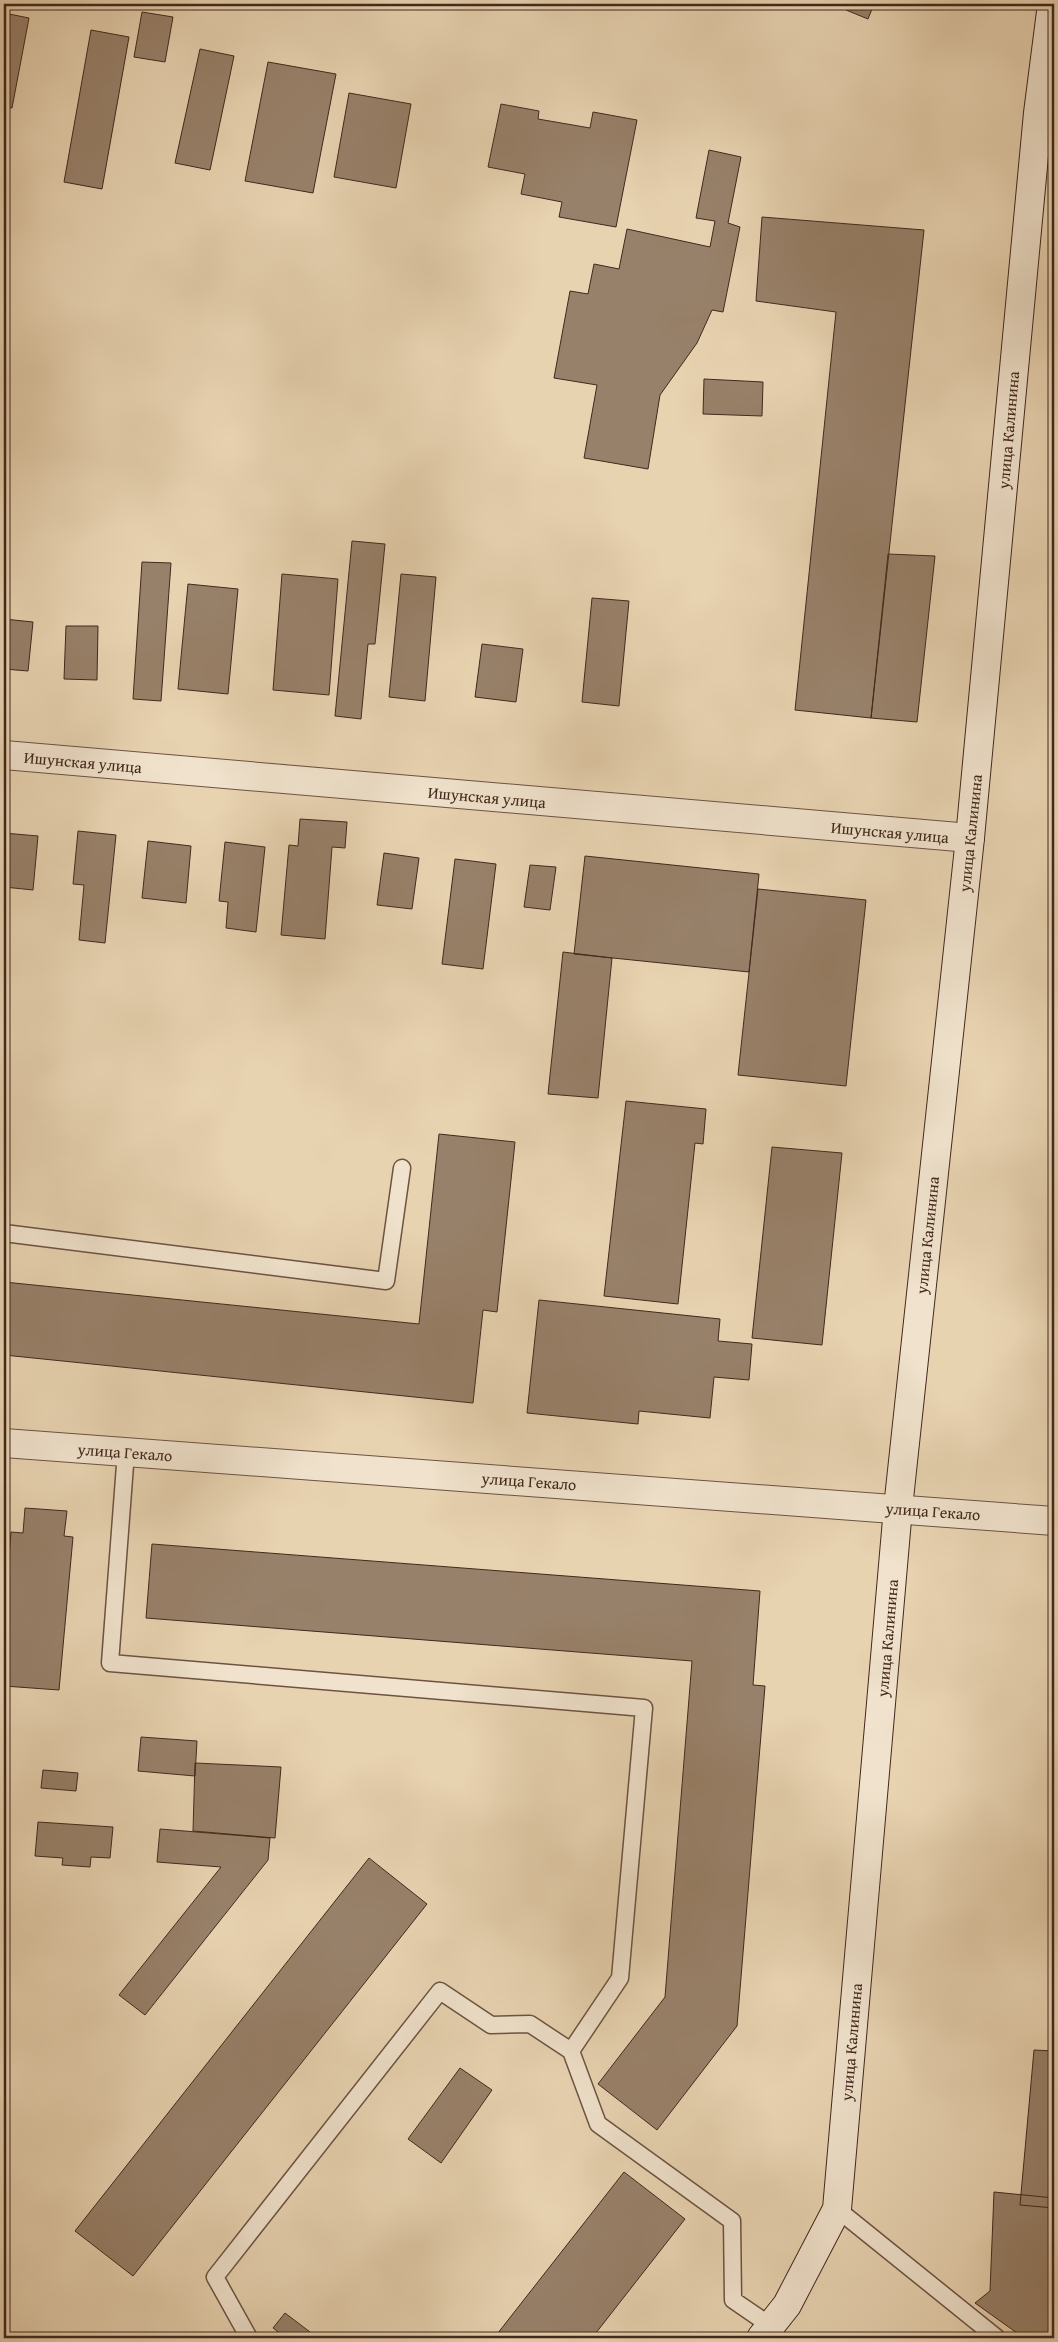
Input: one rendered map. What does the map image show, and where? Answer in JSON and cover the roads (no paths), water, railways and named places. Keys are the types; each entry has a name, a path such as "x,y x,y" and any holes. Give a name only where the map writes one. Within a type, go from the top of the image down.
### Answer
{"main road":[{"name":"улица Калинина","path":"766,2332 787,2304 837,2209 898,1508 970,838 1038,113 1052,4"},
{"name":"Ишунская улица","path":"4,755 970,838"},
{"name":"улица Гекало","path":"4,1443 1054,1521"}],"lane":[{"path":"4,1233 386,1281 402,1168"},
{"path":"126,1452 110,1663 644,1708 620,1978 571,2051"},
{"path":"249,2338 215,2277 440,1991 491,2025 530,2024 571,2051 598,2124 732,2221 733,2300 766,2332"},
{"path":"837,2209 997,2338"}]}
